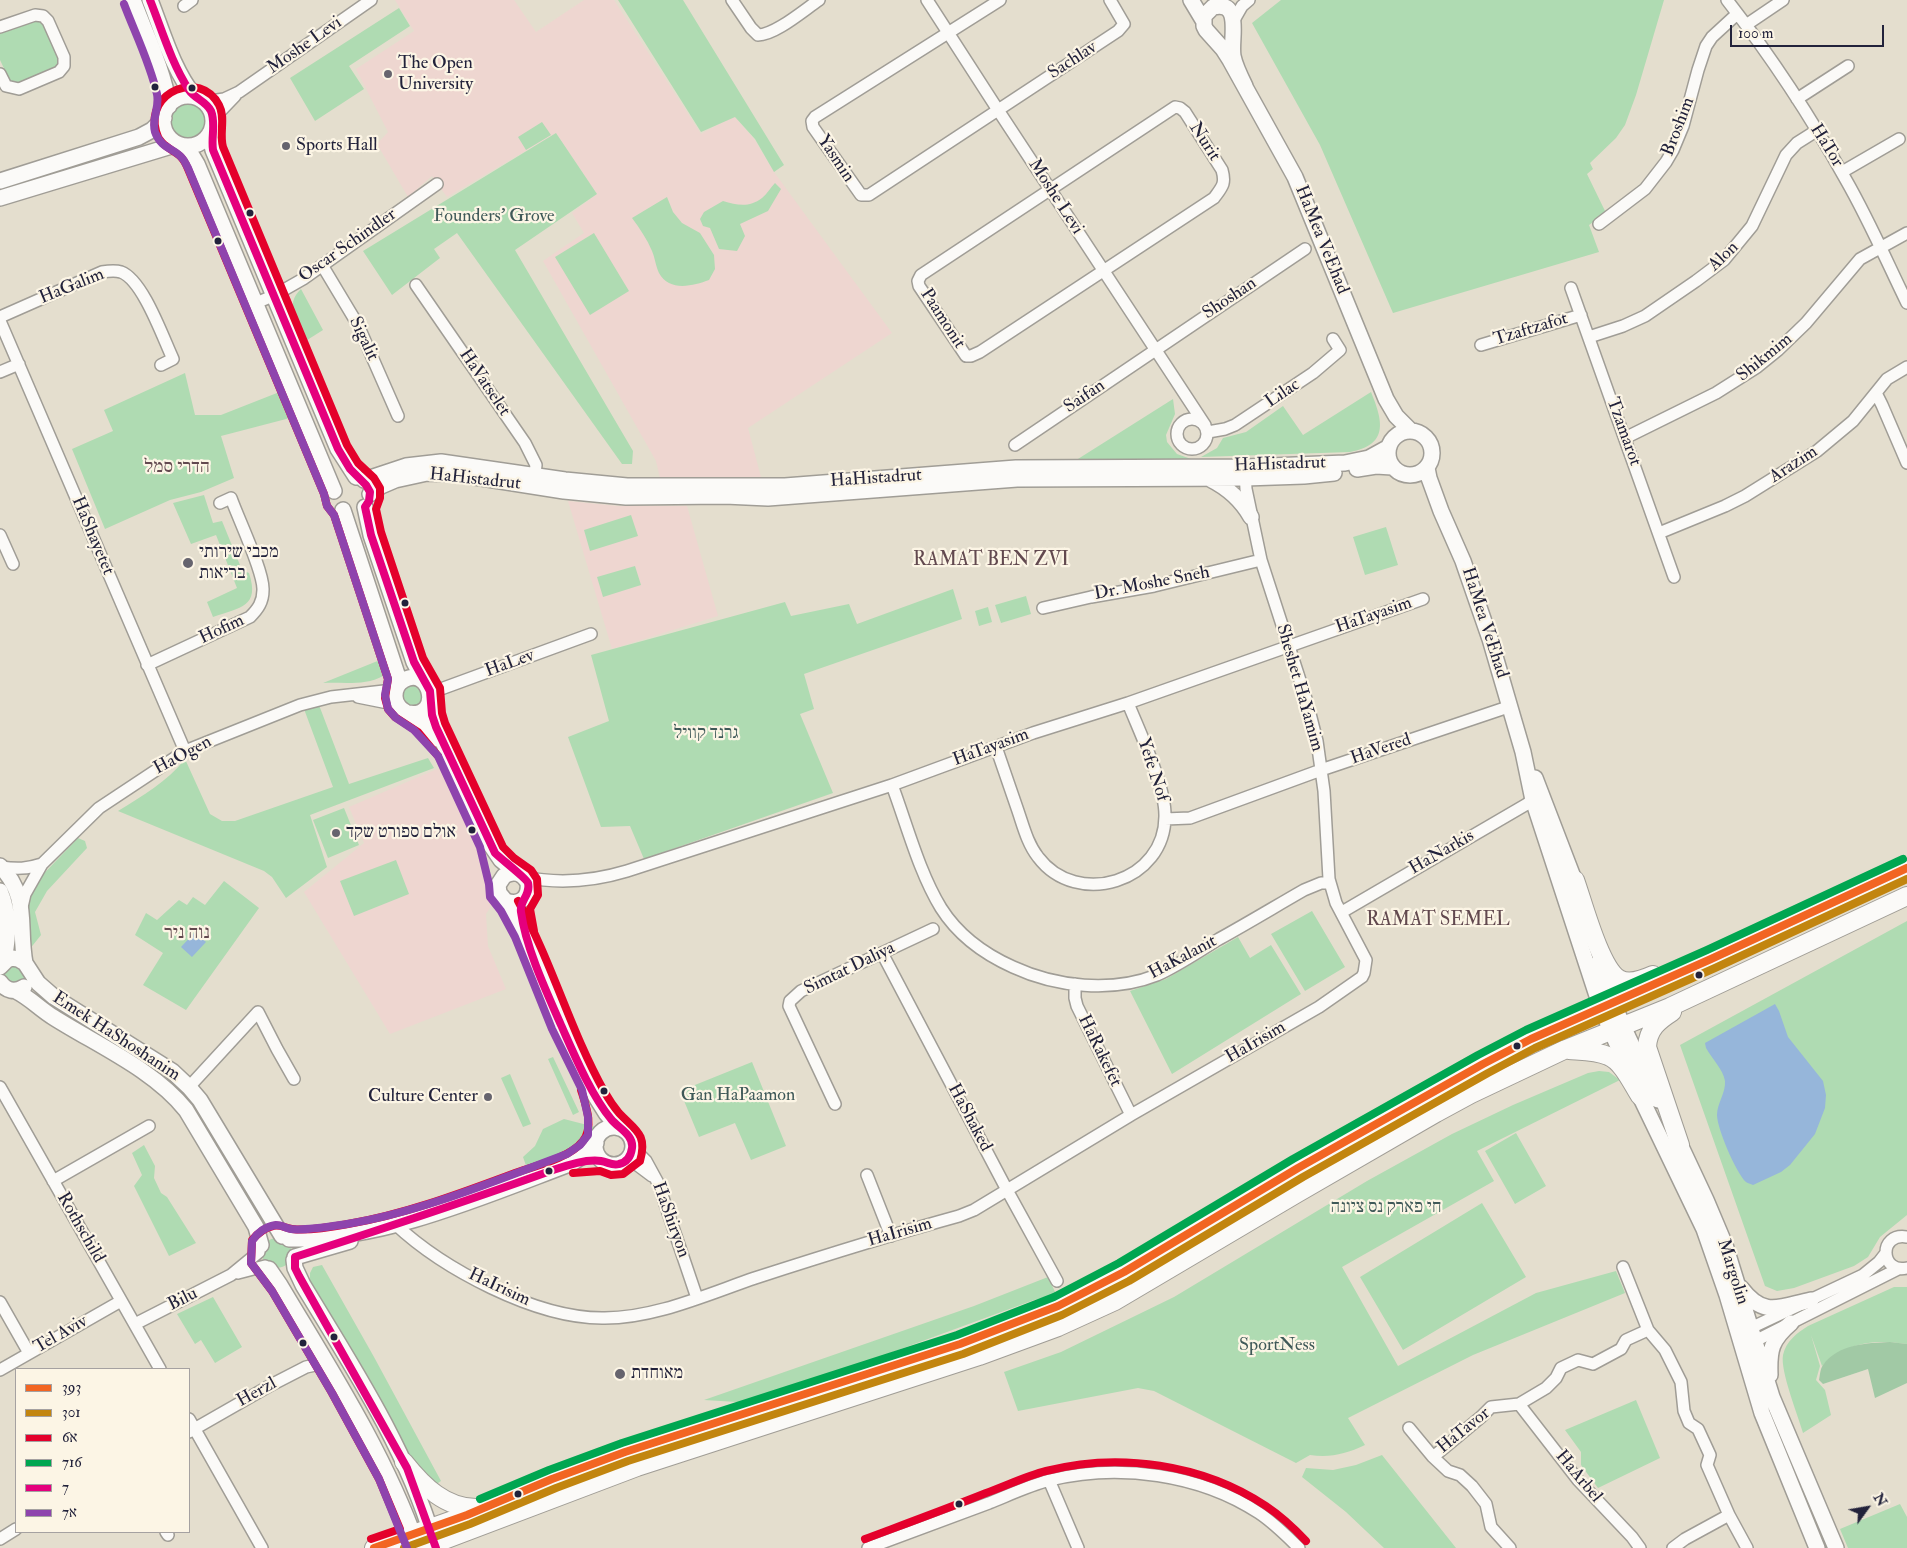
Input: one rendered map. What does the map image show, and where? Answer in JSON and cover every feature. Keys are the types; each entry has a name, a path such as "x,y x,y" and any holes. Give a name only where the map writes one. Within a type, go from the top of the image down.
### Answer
{"main road":[{"path":"426,1542 484,1508 552,1479 625,1452 960,1344 1058,1306 1116,1276 1298,1168 1476,1068 1531,1040 1907,868"},
{"path":"1575,880 1609,970 1620,980 1635,981 1645,979 1882,880"},
{"path":"374,1548 426,1542 471,1530 637,1467 979,1356 1085,1315 1115,1301 1436,1113 1566,1050 1619,1034 1714,986 1907,896"},
{"path":"1680,1145 1647,1048 1648,1037 1657,1022 1714,986"},
{"path":"1566,1050 1608,1055 1625,1072 1640,1096"},
{"path":"404,1462 423,1484 440,1498 457,1506 470,1509 484,1508"},
{"path":"458,1548 471,1530"}],"street":[{"path":"132,0 159,66 166,90 165,129 168,135 192,154 197,164 334,491 336,502 343,510 398,677 395,700 405,712 421,722 446,750"},
{"path":"150,0 185,84 211,111 212,125 210,138 213,150 338,449 364,489 371,535 414,662 428,692 436,727 490,844 501,860 520,875 528,886 520,907 524,933"},
{"name":"Moshe Levi","path":"200,100 224,99 239,92 371,0"},
{"path":"732,0 758,35 764,35 774,30 819,0"},
{"name":"Moshe Levi","path":"927,0 1206,428"},
{"path":"949,34 1000,0"},
{"name":"Sachlav","path":"998,110 1121,28 1124,24 1123,20 1110,0"},
{"name":"HaMea VeEhad","path":"1191,0 1223,49 1295,177 1386,399 1396,416 1410,431"},
{"path":"1198,0 1219,4 1227,8 1231,11 1234,23"},
{"path":"1219,4 1206,12 1207,27 1219,37 1228,34 1242,6 1249,0"},
{"name":"HaTor","path":"1726,0 1746,25 1796,99 1842,172 1907,303"},
{"path":"1746,25 1783,0"},
{"name":"Broshim","path":"1599,224 1645,189 1666,162 1684,126 1706,46 1712,37 1737,14"},
{"path":"0,27 35,15 43,16 48,21 64,57 64,66 59,72 19,89 6,86 0,74"},
{"name":"HaMea VeEhad","path":"1234,23 1233,56 1244,86"},
{"name":"Yasmin","path":"949,34 814,117 812,121 813,127 856,191 864,196 869,195 998,110"},
{"path":"1796,99 1848,66"},
{"name":"Moshe Levi","path":"212,125 239,92"},
{"path":"0,181 139,137 152,130 175,100 183,97 200,100"},
{"name":"Nurit","path":"1050,190 1175,107 1185,112 1222,170 1225,179 1221,188 1214,198 1104,272"},
{"path":"0,198 181,145 198,144 204,140 212,125"},
{"name":"Alon","path":"1589,337 1644,316 1724,260 1752,226 1786,155 1797,143 1816,131"},
{"path":"1842,172 1899,139"},
{"name":"Oscar Schindler","path":"256,303 275,295 322,265 437,184"},
{"name":"Paamonit","path":"1050,190 921,274 918,281 919,286 966,356 971,356 1104,272"},
{"name":"Shikmim","path":"1625,438 1727,387 1769,358 1806,323 1853,265 1866,254 1907,233"},
{"name":"Shoshan","path":"1155,349 1306,249"},
{"name":"Sigalit","path":"322,265 358,325 398,416"},
{"name":"HaGalim","path":"0,317 102,272 111,270 122,272 130,277 147,301 173,359 161,365"},
{"name":"HaVatselet","path":"416,285 525,443 536,465 534,481"},
{"name":"Tzamarot","path":"1571,288 1674,577"},
{"name":"Tzaftzafot","path":"1481,345 1581,315"},
{"name":"HaShayetet","path":"0,321 185,751"},
{"name":"Lilac","path":"1206,428 1224,429 1235,424 1313,373 1340,350 1333,338"},
{"name":"Saifan","path":"1015,445 1155,349"},
{"path":"0,372 19,364"},
{"name":"Arazim","path":"1659,533 1725,506 1786,471 1834,437 1852,421 1887,379 1907,367"},
{"name":"Moshe Levi","path":"1179,426 1185,417 1183,394"},
{"path":"1876,394 1907,463"},
{"name":"HaMea VeEhad","path":"1386,399 1391,443"},
{"path":"1196,419 1206,428 1205,442 1197,448 1185,447 1178,439 1177,431 1179,426 1186,420 1196,419"},
{"path":"1412,476 1427,468 1432,456 1430,442 1422,434 1410,431 1398,434 1391,443 1389,461 1398,472 1412,476 1437,497"},
{"name":"HaHistadrut","path":"534,481 626,497 725,496 768,498 1017,479 1209,478 1245,472 1345,463 1369,458 1391,443"},
{"name":"HaHistadrut","path":"364,489 381,486 395,480 427,474 456,474 534,481 627,486 772,486 1016,468 1245,472 1304,476 1346,472 1376,466 1392,467"},
{"name":"HaMea VeEhad","path":"1427,468 1441,511 1463,561 1511,706 1537,796 1607,1006"},
{"name":"Sheshet HaYamim","path":"1245,472 1251,517 1262,560 1314,727 1321,770 1330,883 1336,903 1364,955 1366,965"},
{"path":"334,491 337,483 344,478 364,489"},
{"path":"1209,478 1238,498 1251,517"},
{"path":"343,510 354,512 364,489"},
{"name":"Hofim","path":"147,665 250,617 260,606 263,584 254,557 231,498 220,503"},
{"path":"0,535 13,564"},
{"name":"Dr. Moshe Sneh","path":"1043,608 1091,596 1162,584 1262,560"},
{"name":"HaTayasim","path":"520,875 555,881 598,878 627,872 892,785 1072,719 1128,703 1423,599"},
{"name":"HaLev","path":"428,692 591,634"},
{"path":"398,686 411,678 420,680 428,692 428,705 422,711 416,713 405,712"},
{"name":"HaOgen","path":"21,911 25,894 42,864 99,808 185,751 300,705 349,695 384,691 398,686"},
{"name":"HaOgen","path":"349,695 388,703 405,712"},
{"name":"Yefe Nof","path":"996,747 1031,845 1044,863 1068,879 1086,883 1104,884 1127,877 1152,858 1163,835 1165,820 1165,808 1158,780 1128,703"},
{"name":"HaVered","path":"1165,820 1190,818 1321,770 1511,706"},
{"name":"HaKalanit","path":"892,785 931,890 942,910 978,948 1008,965 1040,978 1075,984 1114,985 1155,975 1304,890 1322,883 1330,883"},
{"name":"HaMea VeEhad","path":"1537,796 1575,880 1607,1006"},
{"name":"HaNarkis","path":"1342,912 1537,796"},
{"path":"490,844 499,883 499,893 506,901 524,933 561,1025 591,1087 606,1112 619,1128 630,1137 633,1148 631,1156 625,1162"},
{"path":"1,866 21,869 42,864"},
{"path":"1,866 14,882 18,892 21,911 22,945 30,973 26,986 6,988"},
{"path":"499,883 506,874 520,875"},
{"name":"HaTayasim","path":"525,898 538,888 555,881"},
{"path":"0,891 5,906 6,922 6,953 1,965"},
{"path":"506,901 514,903 525,898"},
{"name":"Simtat Daliya","path":"835,1104 789,1006 790,1001 801,991 933,929"},
{"name":"HaShaked","path":"882,953 1057,1281"},
{"path":"1,965 12,958 18,959 27,965"},
{"name":"Emek HaShoshanim","path":"27,965 38,983 54,997 153,1058 190,1087 285,1237"},
{"name":"HaIrisim","path":"388,1226 505,1295 586,1317 614,1318 657,1310 839,1250 959,1216 991,1201 1131,1115 1319,1007 1362,977 1366,965"},
{"name":"HaRakefet","path":"1075,984 1077,1006 1131,1115"},
{"name":"Emek HaShoshanim","path":"6,988 28,997 54,1018 150,1077 171,1093 186,1110 256,1227 264,1258 328,1367 426,1542"},
{"name":"Margolin","path":"1607,1006 1619,1034 1640,1096 1704,1229 1724,1287 1748,1336 1836,1548"},
{"path":"190,1087 258,1012 294,1079"},
{"name":"Margolin","path":"1619,1034 1680,1145 1714,1219 1737,1283 1770,1434 1817,1548"},
{"path":"591,1087 598,1116 596,1153 602,1161"},
{"name":"Rothschild","path":"0,1088 159,1368"},
{"path":"53,1181 149,1126"},
{"path":"294,1258 465,1202 572,1163 583,1156 605,1130 619,1128"},
{"name":"HaShiryon","path":"633,1148 646,1161 658,1183 697,1298"},
{"path":"572,1163 602,1161 612,1165 625,1162 636,1164 658,1183"},
{"path":"867,1175 891,1236"},
{"path":"294,1258 292,1264 284,1270 274,1271 264,1258 268,1238 320,1238 388,1226"},
{"path":"1904,1236 1888,1244 1886,1253 1888,1261 1904,1269"},
{"path":"285,1237 294,1246 295,1268 303,1285 364,1388 404,1462 426,1542"},
{"path":"1748,1336 1811,1300 1863,1275 1886,1253"},
{"name":"Bilu","path":"135,1324 264,1258"},
{"path":"1623,1268 1648,1330 1665,1350 1681,1382 1684,1411 1689,1423 1698,1429 1710,1455 1707,1465 1729,1515 1747,1548"},
{"path":"1748,1336 1791,1323 1904,1269"},
{"path":"1737,1283 1749,1298 1761,1307 1776,1308 1811,1300"},
{"name":"Tel Aviv","path":"0,1370 121,1301"},
{"path":"0,1302 28,1354"},
{"path":"1770,1392 1770,1352 1776,1338 1791,1323"},
{"name":"HaTavor","path":"1433,1457 1482,1417 1491,1407 1519,1404 1546,1388 1556,1378 1561,1368 1578,1360 1593,1364 1621,1349 1626,1340 1648,1330"},
{"name":"Herzl","path":"191,1426 306,1367 320,1364 328,1367"},
{"name":"HaArbel","path":"1519,1404 1578,1480 1640,1548"},
{"path":"191,1426 262,1548"},
{"path":"1409,1428 1433,1457 1448,1471 1460,1475 1472,1486 1486,1504 1491,1527 1510,1548"},
{"path":"868,1548 1049,1480 1082,1474 1120,1472 1148,1474 1205,1487 1233,1498 1260,1514 1299,1548"},
{"path":"1049,1480 1078,1548"},
{"path":"1673,1548 1685,1539 1729,1515"},
{"path":"0,1539 15,1530"}],"shaded area":[{"path":"395,0 514,0 536,32 584,0 614,0 701,134 734,116 754,139 774,172 892,333 748,428 762,481 690,481 660,478 656,461 543,261 584,233 572,213 597,194 556,133 447,197 432,176 408,197 377,144 388,132 356,69 414,31"},
{"path":"568,501 618,506 687,506 718,616 612,649"},
{"path":"444,766 486,860 494,902 486,914 488,946 506,989 390,1034 304,892 364,843 349,807"}],"green space":[{"path":"618,0 683,0 784,165 774,172 755,139 735,117 701,132"},
{"path":"1281,0 1664,0 1636,95 1625,125 1616,138 1590,163 1593,169 1587,174 1606,213 1589,225 1599,252 1393,313 1320,145 1252,23"},
{"path":"399,8 410,26 349,66 364,89 315,121 290,78"},
{"path":"40,21 43,24 58,58 58,64 56,67 18,83 10,81 0,60 0,31"},
{"path":"192,101 199,104 205,110 208,121 207,129 199,138 192,141 184,141 177,138 169,129 168,117 171,110 180,102"},
{"path":"542,122 551,135 526,150 518,137"},
{"name":"Founders' Grove","path":"556,133 597,194 515,250 633,451 632,464 622,464 457,233 434,249 440,258 392,295 363,251"},
{"path":"775,183 781,189 768,211 740,224 745,236 737,251 719,249 710,228 703,226 700,219 704,212 723,201 748,204 757,201"},
{"path":"667,197 673,212 682,223 700,233 714,255 715,269 709,280 682,286 669,283 659,273 650,247 632,218"},
{"path":"594,233 629,291 590,315 555,257"},
{"path":"301,289 323,330 304,342 295,322 293,308 293,301"},
{"path":"185,373 195,415 221,415 282,391 290,418 221,436 234,478 201,492 170,500 105,529 72,449 113,431 104,410"},
{"path":"1371,392 1378,413 1380,430 1377,438 1363,449 1350,452 1201,457 1217,448 1223,438 1246,432 1283,406 1303,435"},
{"path":"1173,399 1175,414 1166,435 1167,442 1177,454 1191,459 1070,464"},
{"path":"204,495 213,523 222,521 242,570 249,573 252,584 252,593 246,604 240,608 213,617 207,602 237,588 216,535 191,544 173,503"},
{"path":"631,515 638,536 590,551 584,530"},
{"path":"1386,527 1398,565 1365,575 1353,537"},
{"path":"635,566 641,585 603,597 597,577"},
{"name":"גרנד קוויל","path":"953,589 962,619 804,674 814,709 800,714 833,793 644,859 630,826 601,827 568,737 609,721 591,655 785,602 791,616 849,604 857,624"},
{"path":"1026,596 1031,614 1001,623 995,605"},
{"path":"988,607 992,622 979,626 975,611"},
{"path":"380,660 383,676 376,679 354,683 323,683"},
{"path":"414,683 425,694 418,707 405,706 400,692 403,688"},
{"path":"319,705 349,784 428,758 434,768 310,815 327,867 286,898 272,877 264,871 118,811 162,782 185,759 210,814 222,821 235,821 333,787 304,709"},
{"name":"אולם ספורט שקד","path":"344,808 359,845 328,858 313,820"},
{"path":"78,838 85,841 87,848 47,891 35,912 41,935 29,950 28,903 30,888"},
{"path":"396,860 409,894 354,916 340,881"},
{"path":"224,881 259,908 186,1010 143,985 163,953 135,935 146,913 157,920 179,900 187,905 193,897 205,905"},
{"path":"1312,911 1345,967 1305,991 1271,934"},
{"path":"1907,921 1907,1215 1880,1237 1868,1257 1854,1266 1794,1288 1777,1291 1765,1286 1680,1045"},
{"path":"1238,937 1250,958 1271,945 1301,994 1172,1074 1130,991 1166,979"},
{"path":"17,961 28,978 20,987 0,979 0,972"},
{"path":"553,1057 579,1112 573,1115 548,1059"},
{"name":"Gan HaPaamon","path":"752,1062 786,1146 751,1160 735,1123 699,1137 680,1091"},
{"name":"SportNess","path":"1609,1072 1620,1080 1477,1151 1494,1181 1342,1267 1398,1366 1536,1293 1616,1271 1625,1293 1473,1355 1348,1418 1365,1445 1338,1455 1310,1455 1296,1463 1154,1391 1138,1388 1018,1411 1004,1372 1061,1352 1174,1297 1367,1181 1452,1134 1513,1105 1588,1073"},
{"path":"510,1074 531,1124 523,1127 501,1078"},
{"path":"564,1119 595,1127 594,1135 586,1150 529,1174 523,1157 535,1146 543,1129"},
{"path":"1516,1133 1546,1186 1515,1204 1485,1151"},
{"path":"144,1145 155,1166 154,1178 161,1193 167,1197 196,1243 169,1256 134,1186 142,1175 132,1153"},
{"path":"1482,1203 1526,1277 1403,1350 1360,1277"},
{"path":"277,1238 288,1242 292,1253 288,1264 277,1268 266,1264 262,1253 266,1242"},
{"path":"322,1265 441,1481 435,1485 414,1466 401,1446 334,1322 310,1283 310,1273 313,1267"},
{"path":"1048,1277 1056,1294 1034,1300 754,1403 704,1400 974,1306"},
{"path":"1894,1287 1907,1287 1907,1344 1872,1342 1862,1344 1841,1352 1822,1366 1811,1335 1820,1366 1816,1380 1825,1390 1831,1415 1803,1433 1784,1371 1784,1350 1796,1335 1808,1326"},
{"path":"213,1297 242,1347 215,1363 201,1340 195,1344 177,1314"},
{"path":"1890,1342 1907,1344 1907,1383 1875,1398 1868,1369 1823,1384 1819,1380 1823,1365 1837,1353 1854,1346"},
{"path":"1636,1400 1660,1458 1598,1488 1581,1465 1581,1452 1565,1430"},
{"path":"1382,1455 1456,1548 1384,1548 1346,1512 1302,1477 1306,1468 1333,1470 1356,1465"},
{"path":"1900,1504 1907,1517 1907,1548 1848,1548 1840,1529"}],"water":[{"path":"195,932 206,942 192,957 181,947"},
{"path":"1775,1004 1788,1037 1823,1081 1826,1095 1825,1108 1815,1134 1790,1165 1781,1172 1753,1185 1746,1182 1737,1170 1720,1130 1717,1111 1725,1081 1720,1068 1706,1048 1705,1043"}],"transit line":[{"name":"7","path":"150,0 172,57 189,90 211,111 213,120 213,150 338,449 350,469 366,485 370,492 369,501 365,507 371,535 414,662 430,691 432,715 436,727 495,853 528,883 528,891 521,912 527,940 543,984 571,1049 590,1086 604,1109 628,1135 632,1143 630,1156 622,1163 614,1165 603,1161 595,1161 571,1164 425,1215 295,1257 295,1268 299,1276 407,1468 436,1548"},
{"name":"7א","path":"124,4 157,94 158,99 154,122 155,132 164,145 184,160 188,168 324,494 327,506 334,515 388,679 385,695 388,709 396,718 414,730 438,756 480,847 489,884 490,897 501,911 515,937 552,1029 582,1090 588,1117 588,1135 580,1145 567,1154 486,1184 403,1212 375,1219 319,1228 291,1229 278,1225 272,1226 262,1230 252,1241 251,1263 272,1291 332,1393 379,1479 407,1548"},
{"name":"6א","path":"438,756 418,732 395,717 388,709 385,698 388,679 334,515 327,506 324,494 187,167 180,156 165,146 157,136 155,117 159,105 166,96 176,90 188,87 200,88 210,94 219,105 222,115 223,147 347,445 358,463 374,478 380,488 380,498 376,509 381,532 423,658 440,688 442,713 445,723 503,847 514,858 531,870 537,879 538,895 530,909 534,931"},
{"name":"716","path":"480,1499 549,1470 622,1443 957,1335 1054,1297 1119,1263 1293,1159 1526,1030 1707,950 1903,859"},
{"name":"393","path":"374,1548 467,1515 552,1479 625,1452 960,1344 1058,1306 1124,1272 1298,1168 1531,1039 1711,959 1907,868"},
{"name":"301","path":"404,1548 470,1524 556,1488 628,1461 963,1354 1062,1315 1129,1281 1303,1177 1535,1048 1715,968 1907,879"},
{"name":"6א","path":"518,901 541,948 592,1068 613,1105 641,1138 642,1152 640,1161 623,1174 611,1175 600,1171 573,1173"},
{"name":"6א","path":"371,1539 400,1529 379,1479 332,1393 272,1291 251,1263 252,1240 264,1229 270,1227 312,1229 391,1215 561,1157 583,1141 588,1129 588,1116 581,1090"},
{"name":"6א","path":"865,1539 1038,1473 1074,1465 1131,1463 1188,1471 1215,1480 1266,1506 1306,1541"}],"place":[{"name":"The Open University","path":"388,74"},
{"name":"Sports Hall","path":"286,146"},
{"name":"מכבי שירותי בריאות","path":"188,563"},
{"name":"אולם ספורט שקד","path":"336,833"},
{"name":"Culture Center","path":"488,1097"},
{"name":"מאוחדת","path":"620,1374"}],"district":[{"name":"הדרי סמל","path":"177,468"},
{"name":"RAMAT BEN ZVI","path":"991,561"},
{"name":"RAMAT SEMEL","path":"1438,921"},
{"name":"נוה ניר","path":"187,934"}],"park label":[{"name":"חי פארק נס ציונה","path":"1386,1208"}]}
